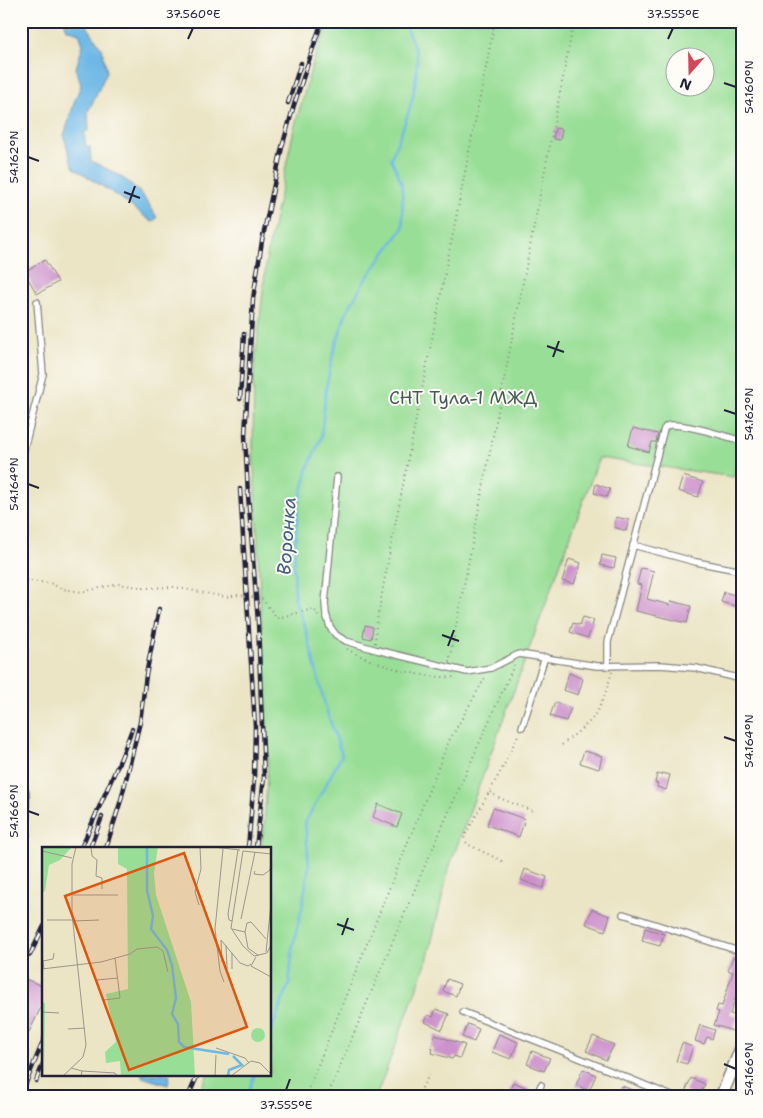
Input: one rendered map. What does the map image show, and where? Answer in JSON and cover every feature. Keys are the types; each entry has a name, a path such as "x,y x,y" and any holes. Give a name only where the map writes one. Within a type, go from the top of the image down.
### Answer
{"street":[{"path":"721,1097 742,1046"}],"lane":[{"path":"21,461 43,374 38,302"},
{"path":"610,666 608,642 663,430 666,426 671,425 697,429 742,441"},
{"path":"337,477 325,591 326,614 330,627 336,635 346,641 467,672 491,668 520,654 597,666 660,664 696,668 742,679"},
{"path":"632,545 696,562 742,571"},
{"path":"522,727 545,657"},
{"path":"21,855 27,833 26,792"},
{"path":"623,914 742,952"},
{"path":"462,1012 674,1097"},
{"path":"536,1097 541,1085"}],"path":[{"path":"377,650 374,641 387,566 495,21"},
{"path":"448,666 574,21"},
{"path":"21,580 50,583 62,589 82,592 118,584 146,588 174,587 226,597 246,596 262,599 277,618 314,609"},
{"path":"347,650 370,661 408,672 453,677 458,677 467,672"},
{"path":"327,1097 423,870 520,654"},
{"path":"562,744 594,716 608,686 610,666"},
{"path":"305,1097 448,743 491,668"},
{"path":"502,861 467,844 464,837 522,727"},
{"path":"489,792 499,798 533,810"},
{"path":"417,1097 430,1073"}],"green space":[{"name":"СНТ Тула-1 МЖД","path":"329,21 742,21 742,424 734,477 599,458 449,868 427,961 376,1097 197,1097 207,1076 271,1076 271,847 261,847 268,760 253,445 254,372 267,255 294,129 313,62"}],"water":[{"path":"64,21 84,21 102,49 107,72 88,112 89,130 84,133 86,147 90,147 91,161 121,177 137,189 157,218 152,222 119,197 74,168 64,136 81,85 76,68 83,45 79,33 67,29"},
{"path":"142,1076 170,1076 168,1085"}],"building":[{"path":"555,128 562,129 560,140 553,139"},
{"path":"45,260 58,282 37,294 24,272"},
{"path":"633,428 658,434 656,442 652,442 649,452 628,446"},
{"path":"683,476 703,482 698,497 678,491"},
{"path":"596,484 610,489 607,497 594,493"},
{"path":"616,517 629,520 626,531 614,527"},
{"path":"602,555 616,558 614,568 600,565"},
{"path":"569,559 581,563 574,584 562,581"},
{"path":"641,568 654,571 647,599 670,605 671,601 691,606 687,623 636,611 642,585 637,584"},
{"path":"724,592 742,597 742,608 721,602"},
{"path":"583,617 594,620 588,638 570,632 573,623 580,625"},
{"path":"365,625 373,627 371,639 363,637"},
{"path":"569,673 583,679 578,695 563,690"},
{"path":"555,702 571,708 566,721 550,716"},
{"path":"584,751 602,756 599,769 580,763"},
{"path":"662,773 670,775 666,790 657,787 658,784 655,783 657,774 661,775"},
{"path":"378,804 402,814 397,827 373,817"},
{"path":"493,808 525,819 519,837 487,825"},
{"path":"525,869 547,877 543,888 521,880"},
{"path":"592,909 610,916 605,931 586,924"},
{"path":"645,928 664,934 660,946 642,941"},
{"path":"733,957 742,960 742,999 736,997 730,1014 738,1016 733,1031 714,1025 719,1012 716,1011 718,1005 722,1006 733,972 728,970"},
{"path":"21,977 42,986 42,1005 21,1049"},
{"path":"447,979 460,984 456,996 443,991"},
{"path":"436,1009 449,1014 442,1030 425,1022 428,1015 433,1017"},
{"path":"468,1024 479,1029 474,1042 462,1037"},
{"path":"700,1025 715,1030 712,1039 707,1037 704,1044 695,1041"},
{"path":"499,1034 518,1042 511,1059 492,1052"},
{"path":"435,1035 465,1045 460,1058 454,1056 452,1059 432,1053 433,1048 431,1048"},
{"path":"593,1036 614,1045 606,1060 586,1051"},
{"path":"682,1043 693,1047 687,1064 676,1061"},
{"path":"532,1051 550,1058 544,1071 527,1064"},
{"path":"583,1069 596,1075 589,1091 576,1085"},
{"path":"691,1078 705,1084 699,1097 685,1092"},
{"path":"513,1082 530,1089 527,1097 516,1097 509,1093"},
{"path":"622,1086 635,1091 632,1097 617,1097"}],"waterway":[{"name":"Воронка","path":"271,1031 289,984 293,945 302,908 309,865 305,823 342,755 326,709 305,627 295,600 294,564 298,507 308,468 321,438 326,388 333,354 346,313 365,280 403,228 402,184 391,158 413,97 417,71 416,53 403,21"},
{"name":"Воронка","path":"246,1097 254,1076"}],"railway":[{"path":"256,847 264,777 258,622 245,435 253,299 262,241 282,147 322,21"},
{"path":"288,103 301,63"},
{"path":"240,399 244,334"},
{"path":"240,489 255,726 254,779 248,847"},
{"path":"106,847 121,800 140,722 146,675 159,609"},
{"path":"81,847 132,729"},
{"path":"90,847 102,817"},
{"path":"30,955 42,930"},
{"path":"21,1095 42,1044"},
{"path":"36,1081 42,1066"},
{"path":"188,1097 197,1076"}]}
